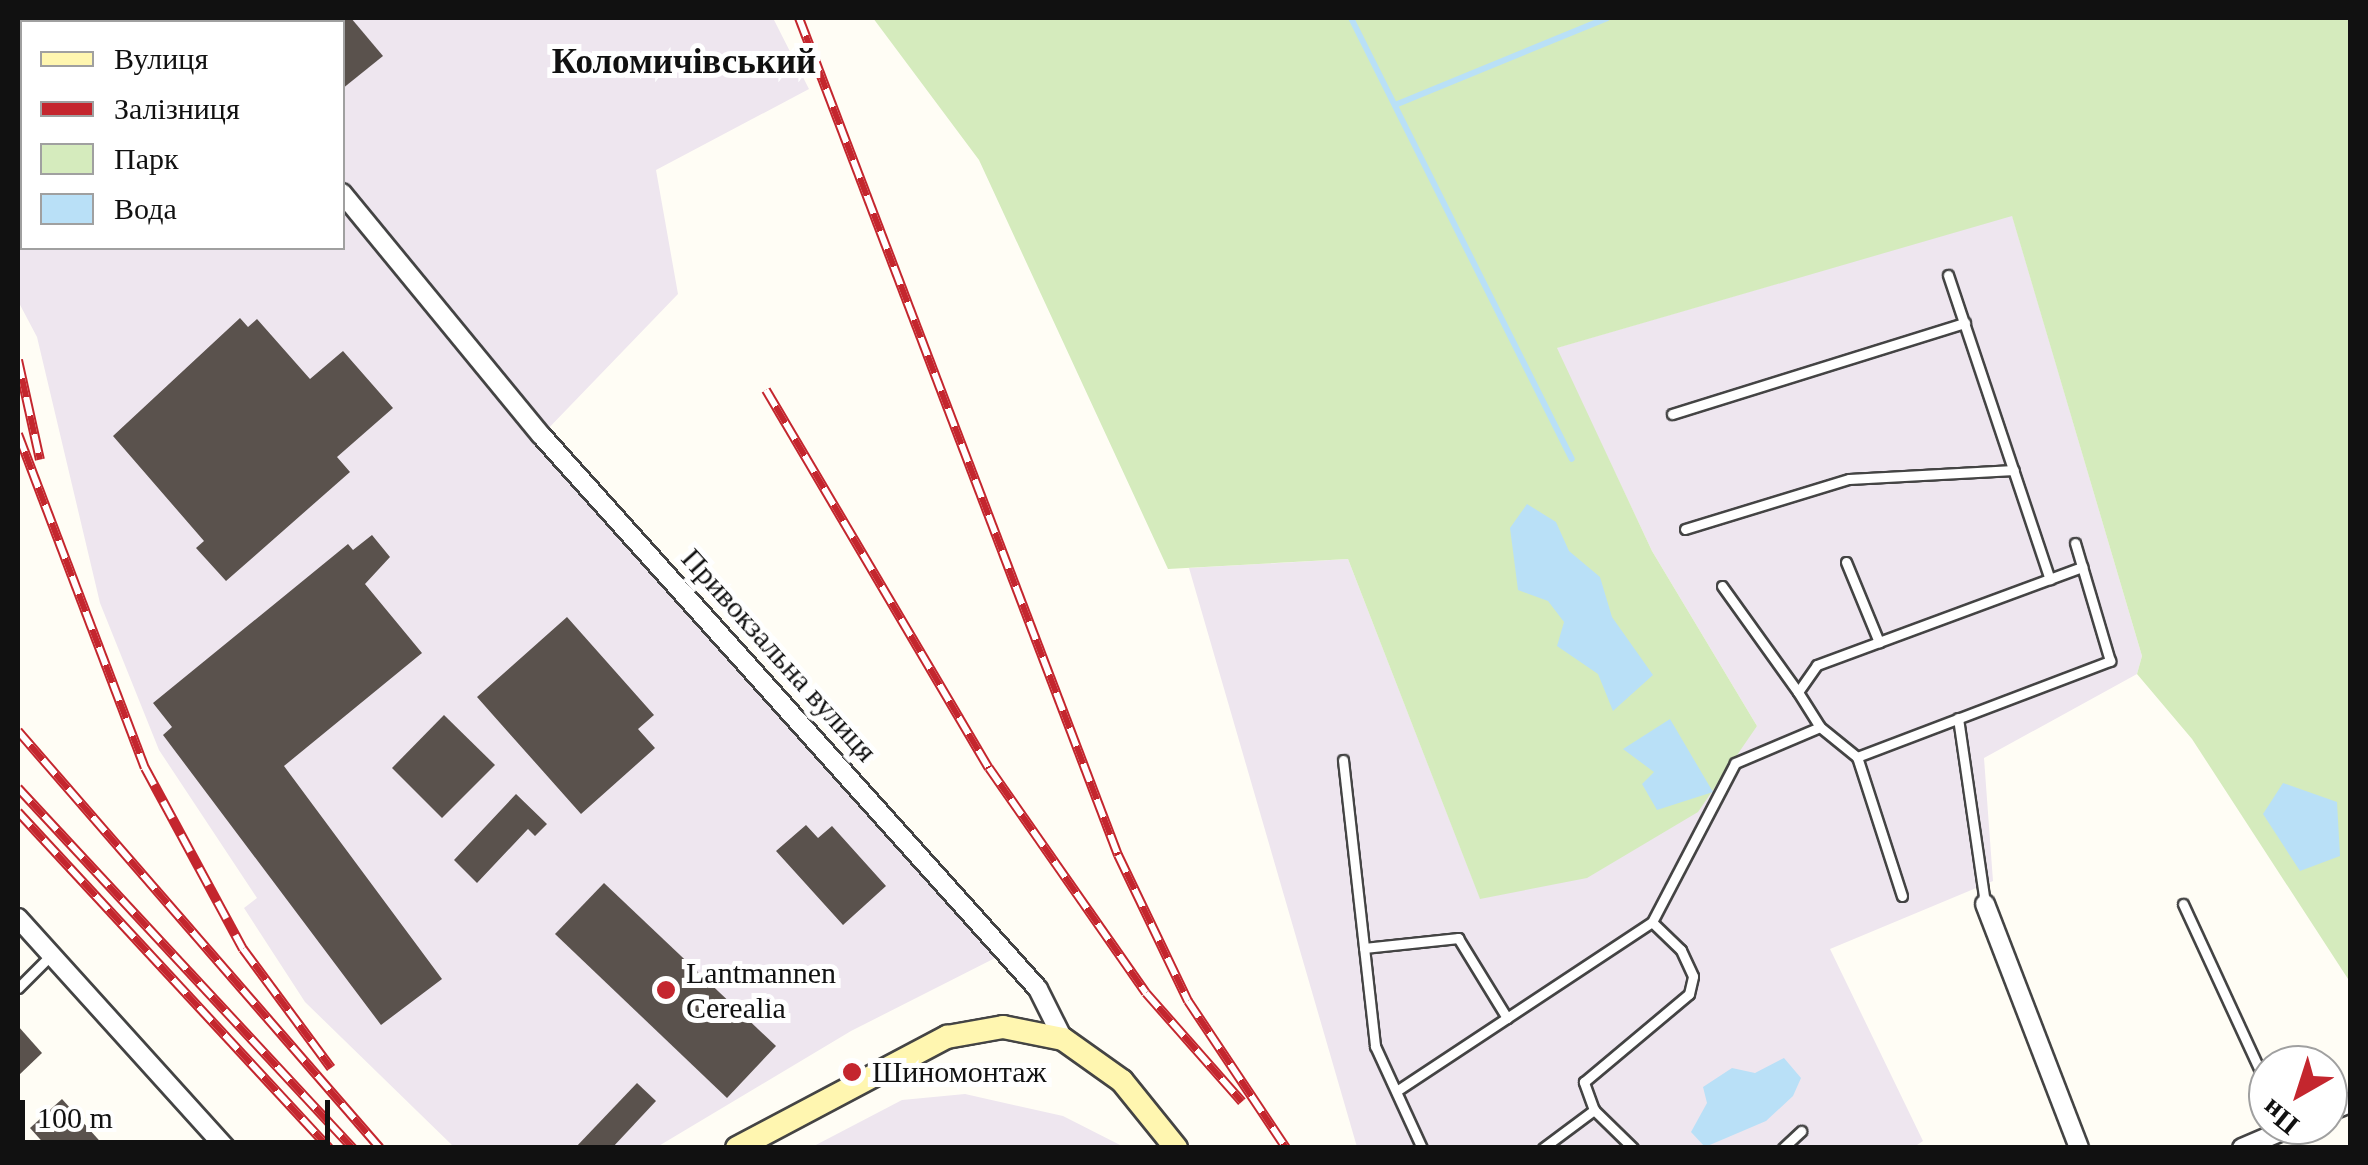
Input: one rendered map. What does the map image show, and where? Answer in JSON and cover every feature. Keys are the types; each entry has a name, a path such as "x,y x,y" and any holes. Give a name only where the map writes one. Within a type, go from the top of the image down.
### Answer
{"main road":[{"path":"737,1148 947,1036 1003,1027 1063,1039"},
{"name":"Привокзальна вулиця","path":"1063,1039 1122,1082 1176,1148"}],"street":[{"name":"Привокзальна вулиця","path":"345,197 542,434 1038,990 1063,1039"},
{"path":"1985,904 2079,1148"},
{"path":"18,918 226,1148"}],"lane":[{"path":"1948,275 2050,579"},
{"path":"1672,414 1965,324"},
{"path":"1684,529 1849,479 2014,470"},
{"path":"1858,757 2110,661 2075,543"},
{"path":"1846,562 1879,642"},
{"path":"1798,692 1817,665 2082,567"},
{"path":"1722,586 1820,727 1858,757 1902,896"},
{"path":"1958,718 1985,904"},
{"path":"1398,1090 1652,922 1735,763 1820,727"},
{"path":"1343,760 1376,1046 1422,1148"},
{"path":"2183,904 2248,1045"},
{"path":"1634,1148 1594,1110 1584,1082 1689,994 1693,976 1681,950 1652,922"},
{"path":"1364,948 1458,938 1506,1018"},
{"path":"18,988 52,955"},
{"path":"1543,1148 1594,1110"},
{"path":"1783,1148 1801,1131"}],"shaded area":[{"path":"18,18 773,18 809,89 656,170 678,294 542,435 1005,953 851,1031 657,1147 454,1147 305,1002 244,908 257,898 159,750 100,603 37,337 18,301"},
{"path":"2012,215 2142,656 2137,674 1984,758 1993,881 1830,949 1923,1141 1914,1147 1357,1147 1189,568 1348,559 1480,898 1757,726 1652,551 1556,348"},
{"path":"965,1094 1063,1116 1124,1147 812,1147 902,1100"}],"green space":[{"path":"873,18 2350,18 2350,982 2192,739 2137,674 2142,656 2012,216 1557,348 1652,551 1757,726 1698,812 1587,878 1480,899 1348,559 1168,569 979,160"}],"water":[{"path":"1527,504 1556,522 1569,551 1600,577 1612,617 1653,675 1613,711 1598,674 1557,646 1564,622 1548,601 1518,590 1510,528"},
{"path":"1670,719 1713,792 1657,810 1642,784 1654,772 1623,749"},
{"path":"2283,783 2337,802 2340,856 2300,871 2263,814"},
{"path":"1784,1058 1801,1078 1793,1096 1766,1121 1705,1147 1691,1132 1707,1103 1703,1087 1732,1068 1755,1073"}],"building":[{"path":"351,18 383,56 345,87 345,20"},
{"path":"240,318 248,327 257,319 310,379 343,351 393,408 337,457 350,472 226,581 196,548 204,541 113,436"},
{"path":"372,535 390,557 365,584 422,653 284,766 442,979 381,1025 163,735 172,727 153,703 348,544 353,550"},
{"path":"567,617 654,715 638,729 655,748 581,814 477,697"},
{"path":"444,715 495,765 442,818 392,768"},
{"path":"516,794 547,824 535,836 528,829 477,883 454,860"},
{"path":"806,825 818,838 832,826 886,886 843,925 776,851"},
{"name":"Lantmannen Cerealia","path":"604,883 776,1046 727,1098 555,934"},
{"path":"18,1026 42,1053 18,1076"},
{"path":"637,1083 656,1101 612,1148 575,1148"},
{"path":"62,1099 106,1148 48,1148 30,1128"}],"waterway":[{"path":"1351,18 1572,459"},
{"path":"1395,105 1607,18"}],"railway":[{"path":"799,18 1118,855 1188,1001 1286,1148"},
{"path":"18,360 40,460"},
{"path":"766,390 989,768 1146,993 1242,1102"},
{"path":"18,434 145,768 243,949 331,1068"},
{"path":"18,731 380,1148"},
{"path":"18,788 353,1148"},
{"path":"18,812 329,1148"}],"place":[{"name":"Lantmannen Cerealia","path":"666,990"},
{"name":"Шиномонтаж","path":"852,1072"}],"district":[{"name":"Коломичівський","path":"684,62"}]}
